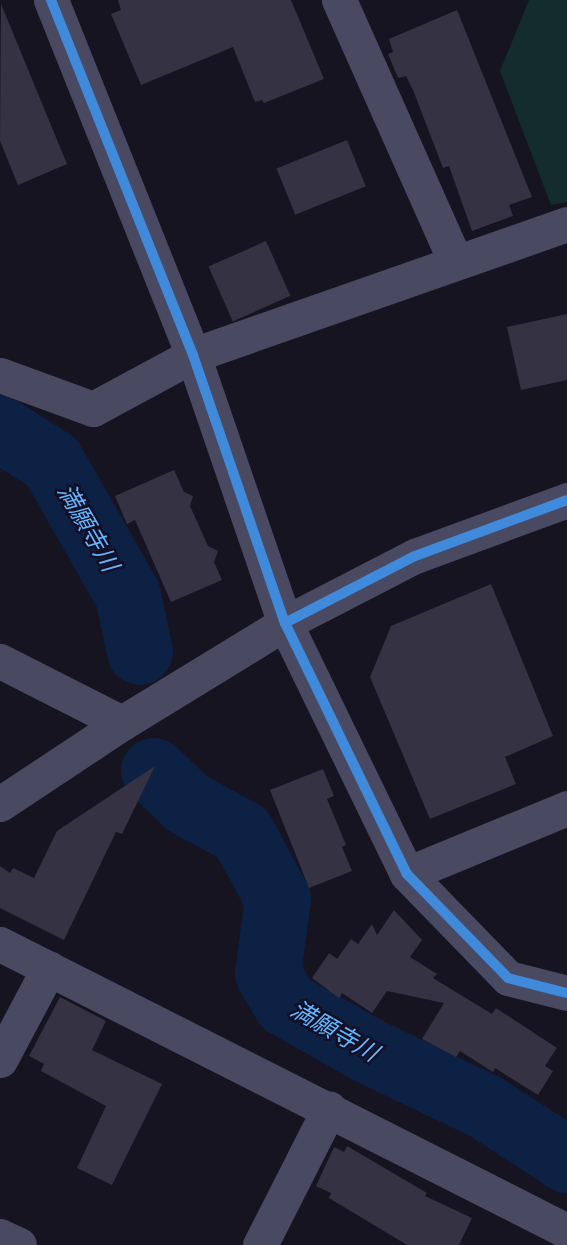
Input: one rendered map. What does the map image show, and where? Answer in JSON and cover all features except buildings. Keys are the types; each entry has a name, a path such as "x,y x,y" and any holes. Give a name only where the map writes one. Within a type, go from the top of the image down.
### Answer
{"street":[{"path":"51,0 193,355 285,623 407,874 508,978 567,993"},
{"path":"340,0 454,261"},
{"path":"0,375 93,409 193,355 454,261 567,224"},
{"path":"0,804 122,723 285,623 415,556 567,500"},
{"path":"0,661 122,723"},
{"path":"407,874 567,808"},
{"path":"0,944 567,1231"},
{"path":"0,1060 49,968"},
{"path":"260,1245 329,1109"},
{"path":"0,1236 19,1245"}],"green space":[{"path":"529,0 567,0 567,202 551,205 500,71"}],"waterway":[{"name":"満願寺川","path":"0,429 52,462 128,595 140,652"},
{"name":"満願寺川","path":"154,771 187,803 242,833 278,899 268,973 286,1004 369,1051 486,1107 567,1160"}],"cycle path":[{"path":"51,0 193,355 285,623 407,874 508,978 567,993"},
{"path":"285,623 415,556 567,500"}]}
